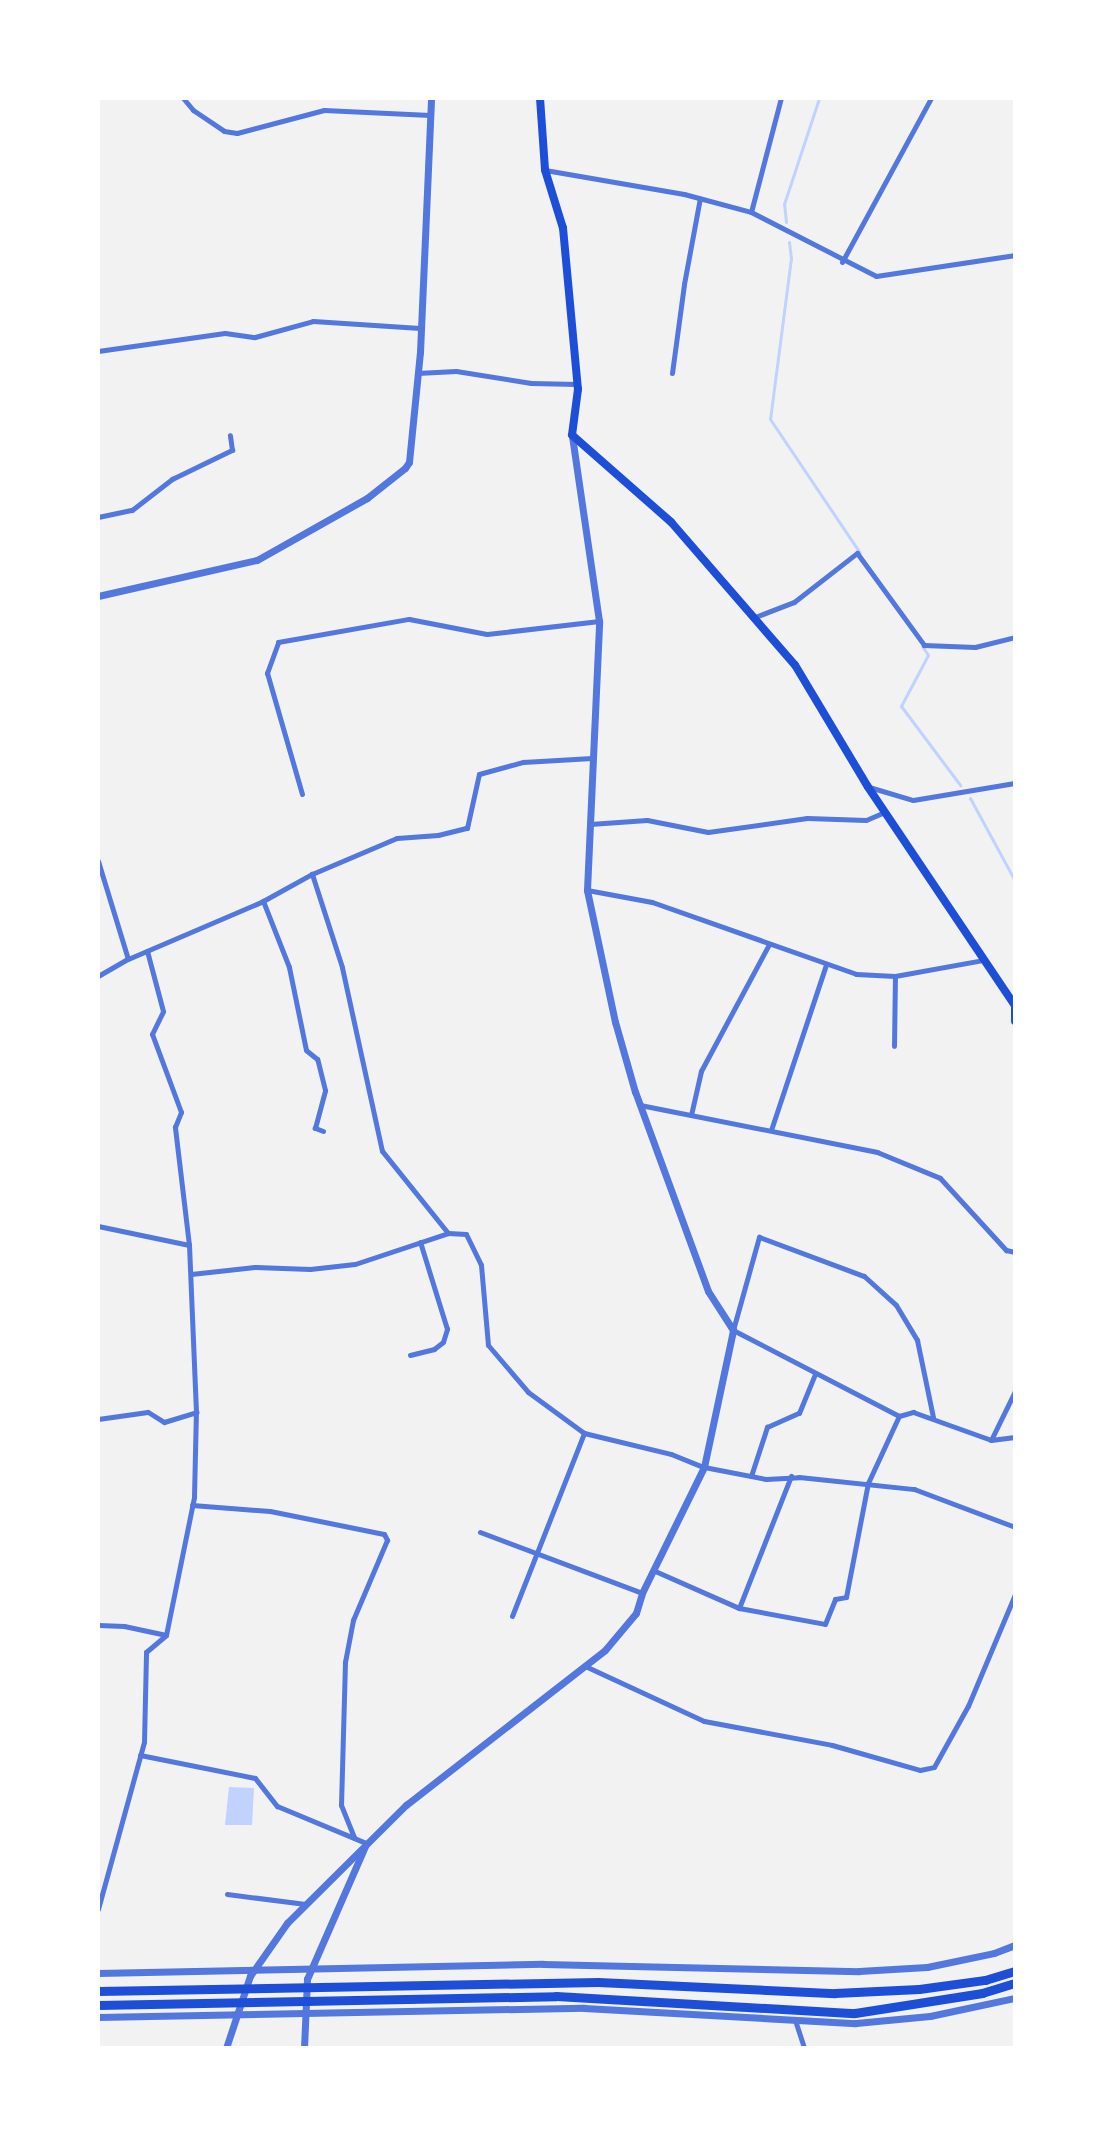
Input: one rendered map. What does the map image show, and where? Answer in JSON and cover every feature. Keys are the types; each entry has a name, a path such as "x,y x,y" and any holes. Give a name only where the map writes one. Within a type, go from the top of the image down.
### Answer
{"highway":[{"path":"98,1991 220,1992 277,1988 598,1982 835,1993 919,1989 985,1980 1015,1971"},
{"path":"98,2005 556,1996 855,2013 982,1993 1015,1983"}],"main road":[{"path":"540,98 545,170 563,228 578,384 572,435 671,522 795,665 868,787 1015,1006 1015,1021"}],"street":[{"path":"183,98 193,110 224,131 237,133 324,110 430,115"},
{"path":"98,596 257,560 367,498 409,462 420,328 431,98"},
{"path":"751,212 781,98"},
{"path":"842,262 931,98"},
{"path":"545,170 700,198 751,212 842,262 876,276 1015,255"},
{"path":"672,373 700,198"},
{"path":"98,351 225,333 255,337 313,321 420,328"},
{"path":"417,373 456,371 531,383 578,384"},
{"path":"98,517 132,510 172,479 232,450 230,435"},
{"path":"572,435 599,621 587,890 615,1022 640,1105 708,1291 733,1330 899,1416 913,1412 933,1417 991,1440 1015,1437"},
{"path":"754,618 794,602 857,553 924,645 975,647 1015,637"},
{"path":"302,794 267,673 278,642 409,619 487,634 599,621"},
{"path":"98,976 128,959 263,901 312,874 397,838 467,828 479,774 523,762 592,758"},
{"path":"868,787 913,800 1015,783"},
{"path":"589,824 647,820 708,832 807,818 866,820 885,812"},
{"path":"98,861 128,959"},
{"path":"312,874 342,967 382,1151 448,1233"},
{"path":"587,890 652,902 856,974 895,976 984,960"},
{"path":"263,901 289,967 306,1050 317,1059 325,1090 315,1128 323,1131"},
{"path":"691,1115 701,1071 769,944"},
{"path":"98,1909 144,1742 146,1652 166,1635 192,1505 196,1412 189,1245 175,1127 181,1112 152,1034 163,1011 147,951"},
{"path":"771,1130 826,965"},
{"path":"894,1046 895,976"},
{"path":"640,1105 877,1152 940,1178 1006,1250 1015,1252"},
{"path":"98,1226 189,1245"},
{"path":"191,1274 255,1267 310,1269 355,1264 448,1233 466,1234 481,1265 488,1345 528,1392 584,1433 671,1454 704,1467 766,1479 791,1476 914,1489 1015,1527"},
{"path":"226,2048 254,1971 287,1923 406,1805 605,1650 636,1613 642,1593 704,1467 733,1330 759,1237 864,1276 896,1305 917,1340 933,1417"},
{"path":"410,1355 434,1349 443,1342 447,1329 420,1242"},
{"path":"751,1476 767,1427 799,1413 815,1374"},
{"path":"991,1440 1015,1391"},
{"path":"98,1419 148,1412 164,1422 196,1412"},
{"path":"655,1571 739,1608 825,1624 835,1599 846,1597 868,1483 899,1416"},
{"path":"512,1616 584,1433"},
{"path":"739,1608 791,1476"},
{"path":"192,1505 270,1511 384,1534 387,1540 353,1620 345,1662 341,1805 354,1838"},
{"path":"480,1532 642,1593"},
{"path":"585,1666 704,1721 832,1745 920,1770 934,1767 968,1706 1015,1594"},
{"path":"98,1625 124,1626 166,1635"},
{"path":"140,1755 255,1778 277,1806 366,1843"},
{"path":"304,2048 306,1988 312,1968 366,1843"},
{"path":"227,1894 305,1904"},
{"path":"98,1973 543,1964 859,1971 927,1967 994,1953 1015,1945"},
{"path":"98,2017 584,2008 856,2023 930,2016 1015,1998"},
{"path":"795,2020 804,2048"}],"water":[{"path":"229,1787 254,1788 252,1825 225,1825"}],"waterway":[{"path":"786,222 784,204 819,98"},
{"path":"789,242 791,258 770,419 860,553"},
{"path":"922,646 928,655 901,706 960,785"},
{"path":"970,798 1015,881"}]}
